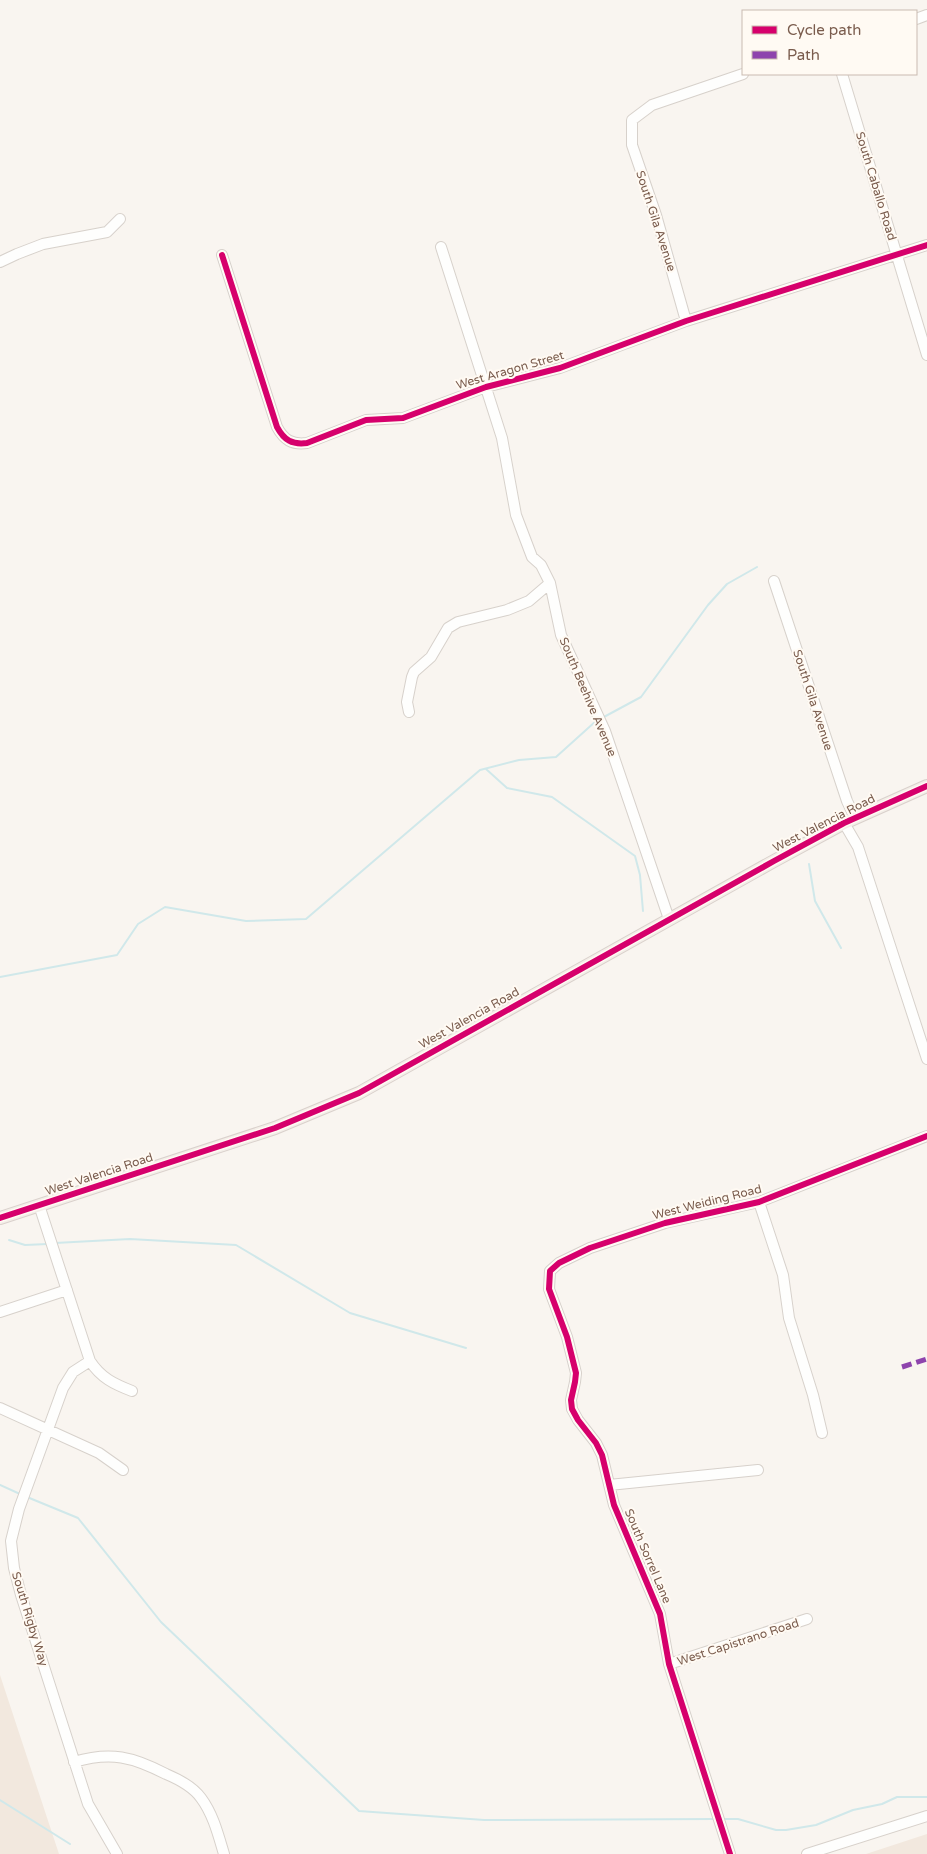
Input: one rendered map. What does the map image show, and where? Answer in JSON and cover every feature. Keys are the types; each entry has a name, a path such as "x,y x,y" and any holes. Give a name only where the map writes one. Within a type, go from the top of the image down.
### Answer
{"main road":[{"name":"West Valencia Road","path":"0,1218 294,1121 359,1093 668,919 849,821 927,786"}],"street":[{"name":"South Gila Avenue","path":"686,321 667,250 632,145 632,120 652,105 742,74"},
{"name":"South Caballo Road","path":"842,75 927,355"},
{"path":"0,262 43,244 107,232 120,219"},
{"name":"West Aragon Street","path":"222,255 277,427 282,437 290,442 299,444 307,443 366,420 403,418 486,387 560,368 686,321 927,244"},
{"name":"South Beehive Avenue","path":"441,248 502,438 516,515 532,557 541,565 550,583 561,636 604,730 668,919"},
{"name":"South Gila Avenue","path":"774,581 846,801 849,821 927,1059"},
{"path":"409,712 407,702 414,672 431,657 448,628 458,622 507,610 529,601 550,583"},
{"name":"West Weiding Road","path":"550,1271 559,1262 570,1257 655,1226 759,1202 927,1136"},
{"path":"759,1202 783,1275 789,1318 813,1394 822,1433"},
{"path":"39,1205 90,1361 97,1372 108,1381 132,1391"},
{"name":"South Sorrel Lane","path":"550,1271 549,1289 567,1337 576,1373 576,1382 571,1400 572,1409 578,1420 596,1442 602,1455 614,1504 660,1614 669,1664 730,1854"},
{"path":"0,1312 67,1290"},
{"name":"South Rigby Way","path":"90,1361 73,1372 63,1388 19,1509 11,1541 14,1568 88,1804 117,1854"},
{"path":"0,1408 48,1431 99,1452 123,1470"},
{"path":"610,1484 758,1470"},
{"name":"West Capistrano Road","path":"669,1664 808,1619"},
{"path":"74,1762 92,1757 116,1757 140,1761 178,1779 200,1796 212,1816 224,1854"},
{"path":"807,1854 927,1816"}],"shaded area":[{"path":"0,1675 59,1854 0,1854"},
{"path":"927,1834 927,1854 866,1854"}],"waterway":[{"path":"602,718 641,697 708,605 727,584 757,567"},
{"path":"0,977 117,955 138,924 165,907 246,921 306,919 480,770 519,760 556,757 596,721"},
{"path":"486,769 507,788 552,797 635,856 640,875 643,911"},
{"path":"809,864 815,901 841,948"},
{"path":"55,1243 130,1239 236,1245 350,1313 466,1348"},
{"path":"9,1240 25,1245 48,1244"},
{"path":"0,1485 20,1494"},
{"path":"27,1497 78,1518 161,1622 359,1811 484,1820 715,1819"},
{"path":"722,1819 738,1819 776,1830 786,1830 816,1825 853,1810 882,1804 897,1797 927,1797"},
{"path":"0,1800 70,1844"}],"marked path":[{"path":"902,1367 927,1359"}],"cycle path":[{"path":"222,255 277,427 289,441 307,443 366,420 403,418 486,387 560,368 686,321 927,245"},
{"path":"0,1218 275,1128 359,1093 844,823 927,786"},
{"path":"730,1854 669,1664 660,1614 614,1505 602,1455 596,1443 572,1409 571,1400 576,1373 567,1337 549,1289 550,1271 559,1263 590,1248 665,1223 759,1202 927,1136"}]}
